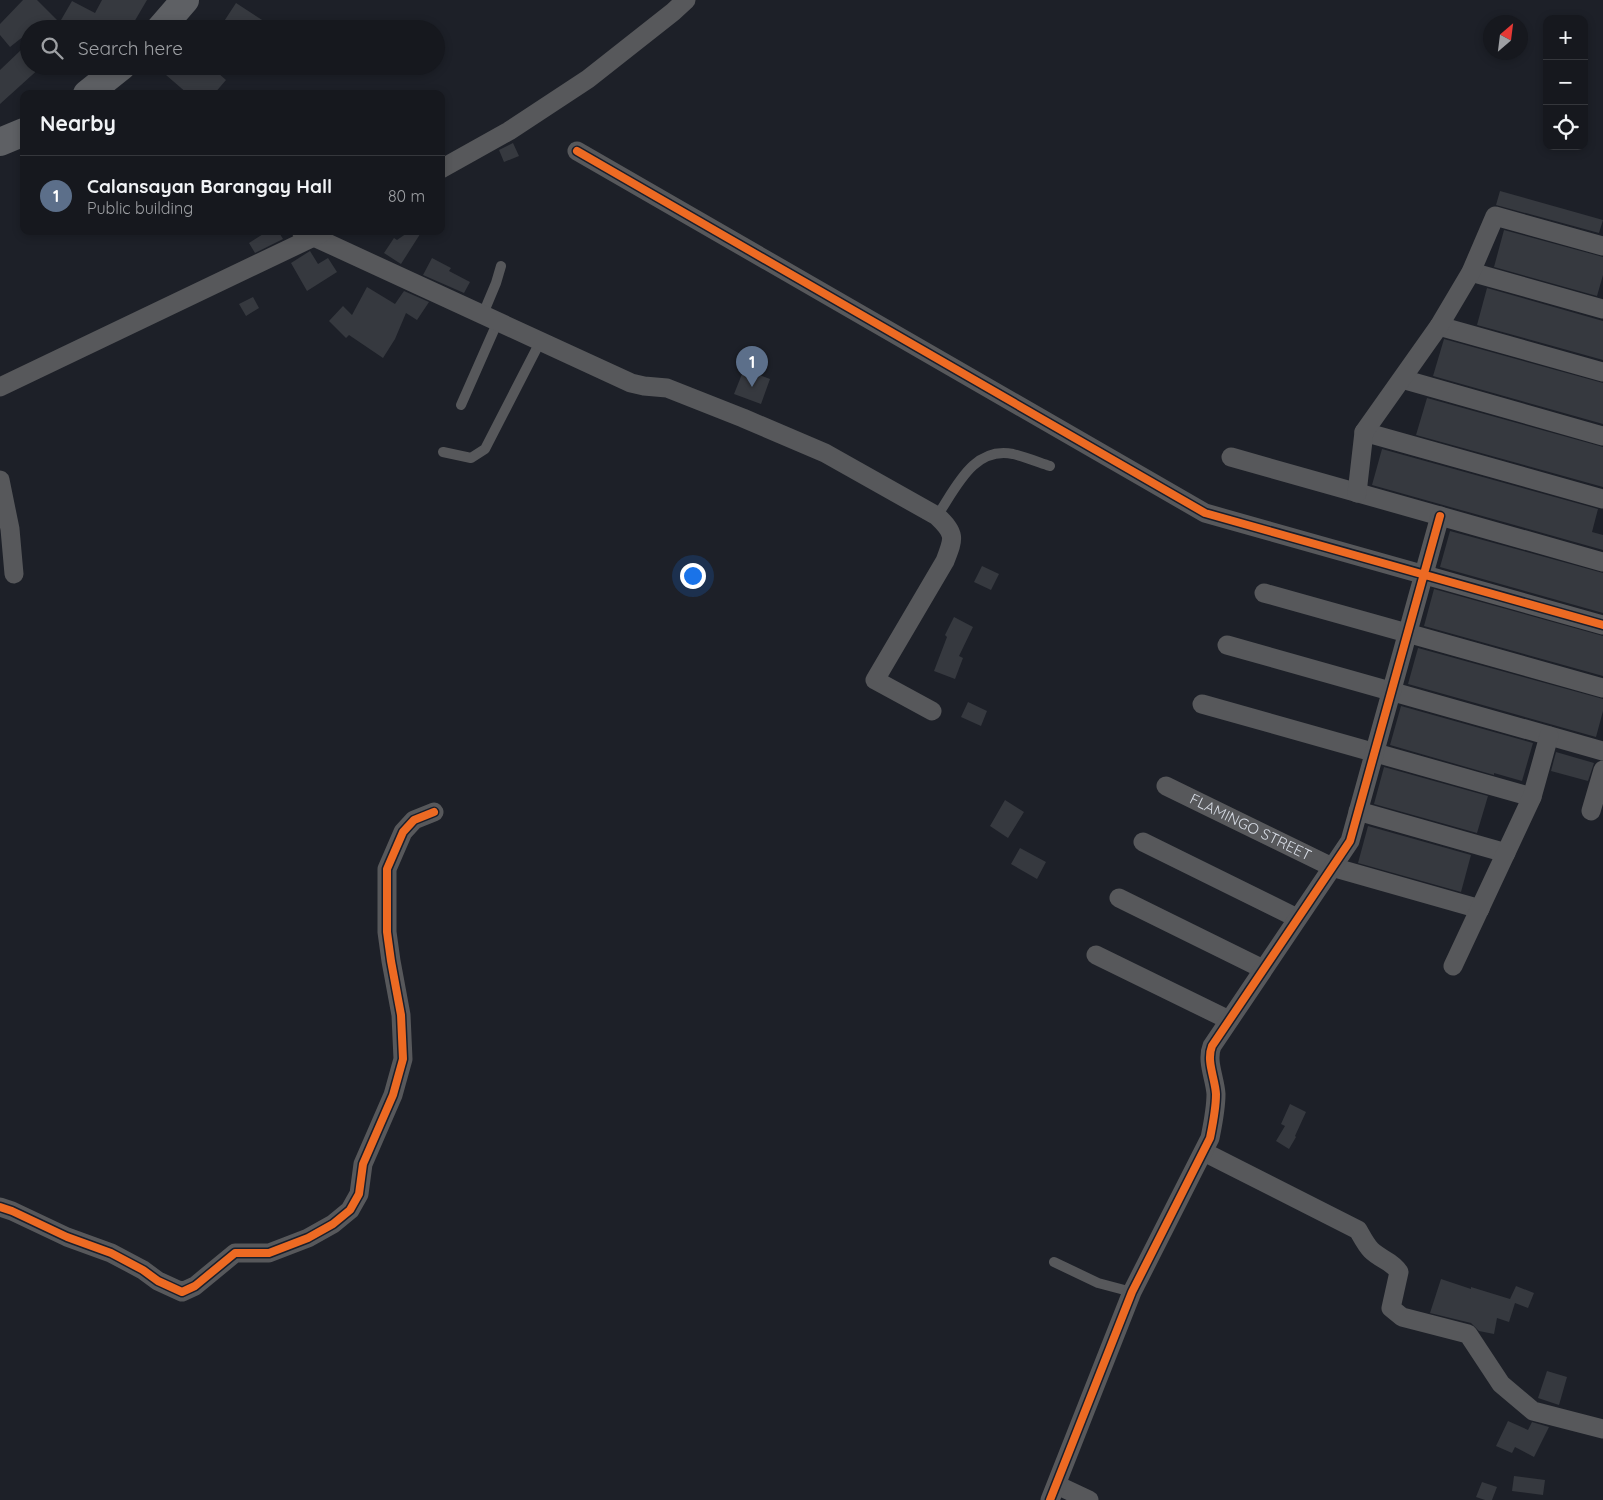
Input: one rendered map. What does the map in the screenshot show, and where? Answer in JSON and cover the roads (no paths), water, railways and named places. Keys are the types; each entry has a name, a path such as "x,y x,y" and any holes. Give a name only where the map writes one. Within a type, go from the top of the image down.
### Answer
{"highway":[{"path":"168,20 185,0"},
{"path":"92,90 111,75"},
{"path":"0,142 20,134"}],"street":[{"path":"445,167 509,131 588,79 686,0"},
{"path":"577,151 1205,513 1603,625"},
{"path":"1357,493 1364,432 1439,326 1471,272 1495,216 1603,246"},
{"path":"0,387 310,235"},
{"path":"318,235 540,342 631,383 668,388 826,453 937,516 949,527 953,542 945,561 875,680 932,711"},
{"path":"1471,272 1603,309"},
{"path":"1439,326 1603,372"},
{"path":"1402,379 1603,436"},
{"path":"1364,432 1603,499"},
{"path":"1231,457 1603,562"},
{"path":"0,480 10,529 14,574"},
{"path":"1088,1500 1053,1492 1132,1292 1210,1138 1215,1112 1216,1092 1210,1050 1350,841 1440,516"},
{"path":"1264,593 1603,688"},
{"path":"1227,646 1603,751"},
{"path":"1202,704 1532,797"},
{"path":"1453,966 1532,797 1549,736"},
{"path":"1591,811 1603,770"},
{"name":"FLAMINGO STREET","path":"1166,786 1332,867 1480,909"},
{"path":"1358,811 1506,853"},
{"path":"0,1207 67,1237 111,1252 158,1281 182,1292 195,1286 235,1253 269,1253 308,1238 333,1224 350,1210 359,1194 363,1164 393,1095 403,1059 401,1014 387,932 387,869 403,832 414,820 434,812"},
{"path":"1143,842 1297,918"},
{"path":"1119,898 1263,969"},
{"path":"1096,955 1229,1020"},
{"path":"1204,1152 1358,1230 1370,1250 1381,1258 1394,1263 1399,1272 1392,1308 1402,1317 1416,1322 1468,1334 1500,1384 1533,1411 1603,1429"}],"lane":[{"path":"461,406 490,318 501,266"},
{"path":"443,452 471,458 485,449 540,342"},
{"path":"937,516 971,465 985,456 999,453 1013,454 1050,466"},
{"path":"1054,1262 1098,1283 1132,1292"}],"place":[{"name":"Calansayan Barangay Hall","path":"752,387"}]}
